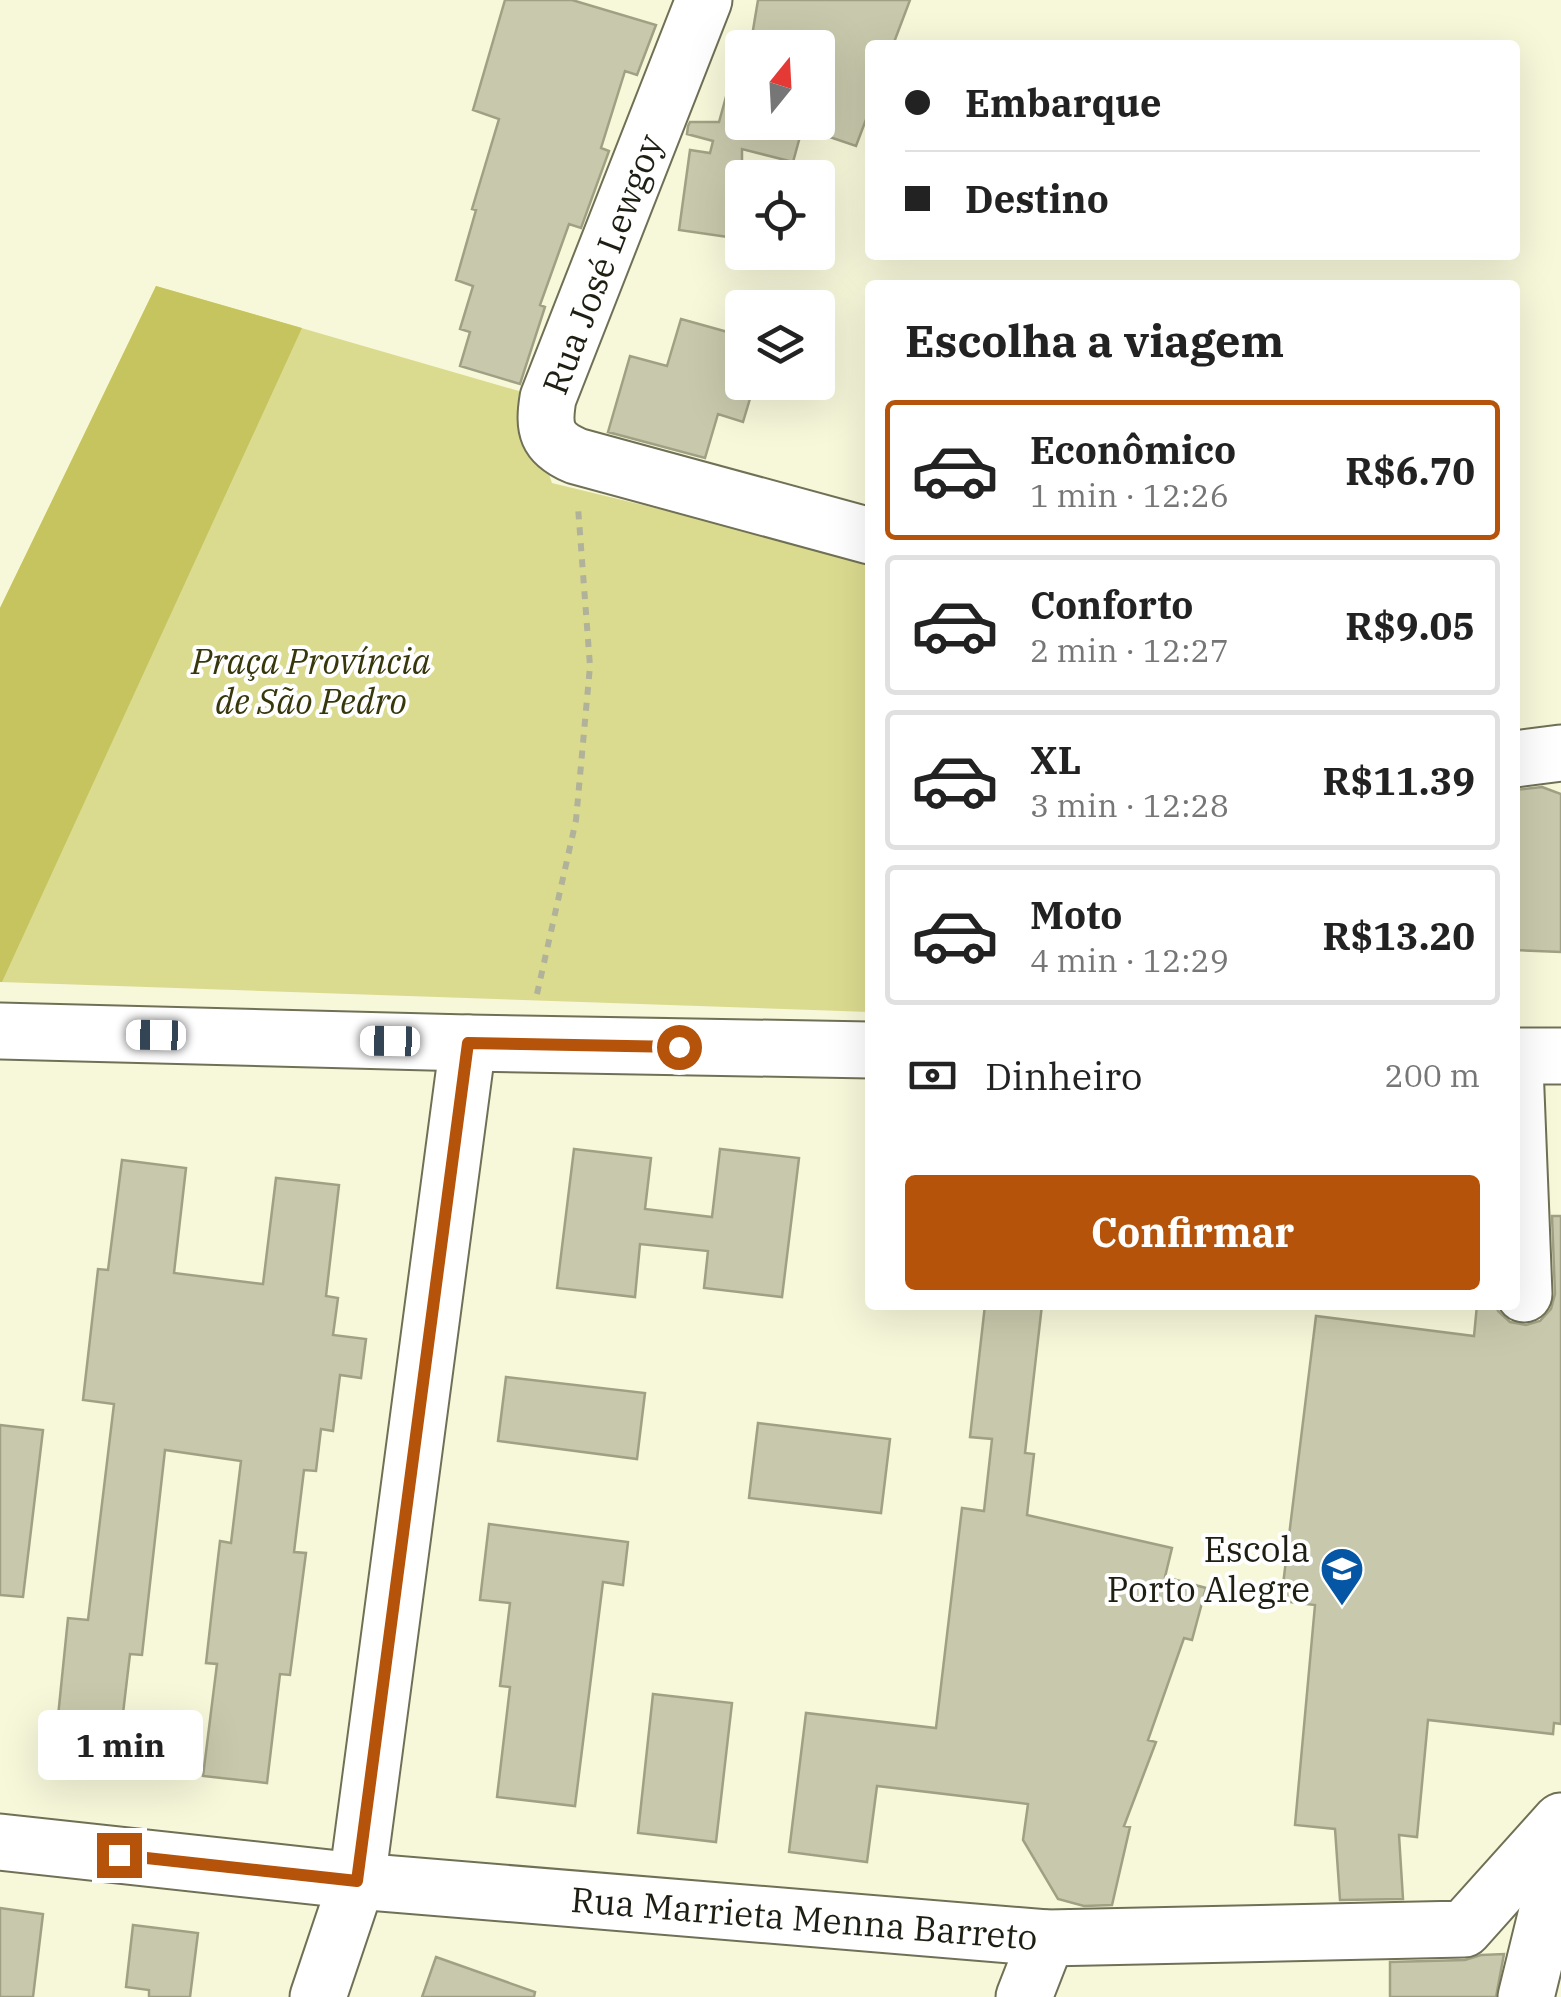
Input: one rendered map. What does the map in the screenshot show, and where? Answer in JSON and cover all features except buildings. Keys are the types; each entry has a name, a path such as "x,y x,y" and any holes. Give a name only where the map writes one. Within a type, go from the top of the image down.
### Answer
{"street":[{"name":"Rua José Lewgoy","path":"576,456 560,450 548,436 548,398 704,0"},
{"path":"576,456 865,535"},
{"path":"1520,758 1561,753"},
{"path":"0,1031 865,1050"},
{"path":"318,1997 357,1881 468,1043"},
{"path":"1520,1056 1561,1056"},
{"path":"1520,1193 1524,1294"},
{"name":"Rua Marrieta Menna Barreto","path":"0,1842 357,1881 1047,1938 1464,1928 1561,1822"},
{"path":"1526,1997 1561,1854"},
{"path":"1024,1997 1047,1938"}],"path":[{"path":"526,1044 576,820 590,666 576,456"}],"green space":[{"name":"Praça Província de São Pedro","path":"156,286 519,391 552,483 865,559 865,1012 0,982 0,608"}],"shaded area":[{"path":"156,286 302,328 0,982 0,608"}],"place":[{"name":"Escola Porto Alegre","path":"1342,1607"}],"route":[{"path":"119,1855 357,1881 468,1043 679,1047"}]}
